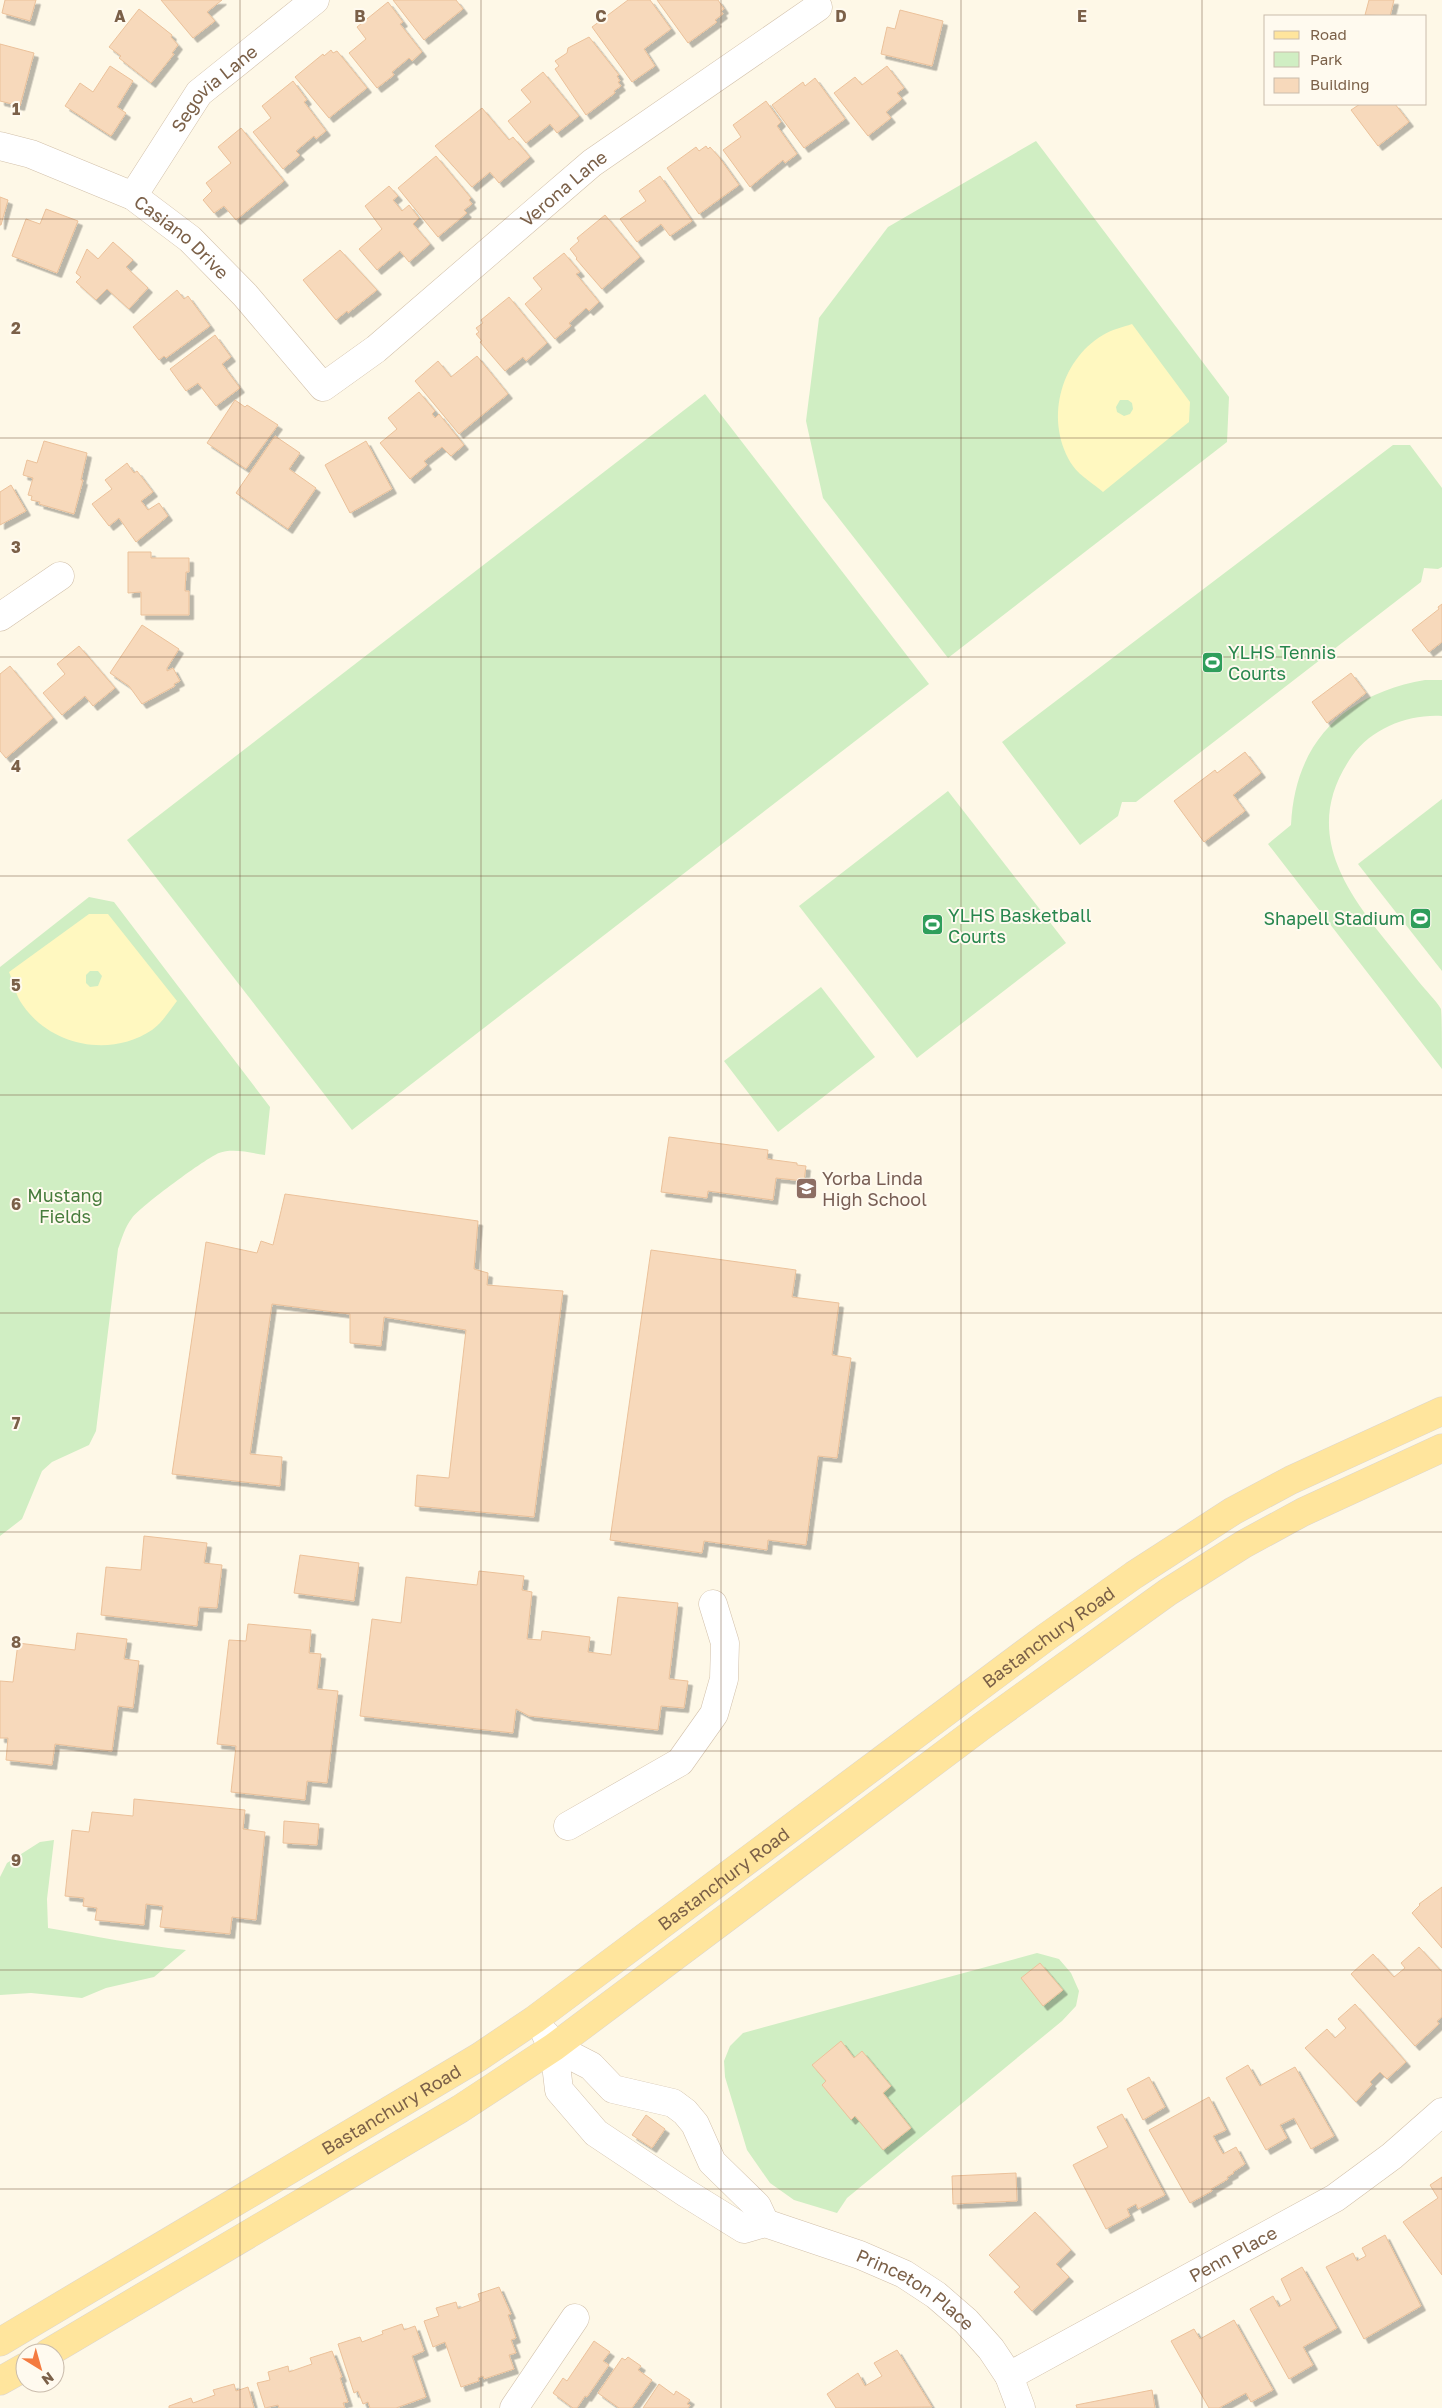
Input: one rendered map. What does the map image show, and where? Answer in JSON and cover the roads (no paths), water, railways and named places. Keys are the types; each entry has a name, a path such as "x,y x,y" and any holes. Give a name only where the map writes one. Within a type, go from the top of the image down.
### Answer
{"main road":[{"name":"Bastanchury Road","path":"0,2342 479,2057 534,2020 1044,1638 1134,1574 1233,1511 1291,1480 1442,1411"},
{"path":"1303,1512 1301,1504 1306,1492 1432,1433 1442,1424"},
{"name":"Bastanchury Road","path":"65,2343 460,2109 554,2047 1168,1592 1244,1544 1303,1512 1442,1448"},
{"path":"1049,1679 1046,1668 1048,1658 1058,1648 1165,1572 1172,1562 1172,1551"},
{"path":"0,2382 15,2373"}],"street":[{"name":"Segovia Lane","path":"133,196 199,93 315,0"},
{"name":"Verona Lane","path":"323,388 376,349 592,163 818,7"},
{"name":"Casiano Drive","path":"0,146 31,154 133,196 190,239 245,295 323,388"},
{"path":"0,617 60,576"},
{"path":"568,1826 680,1762 714,1714 724,1679 725,1643 713,1604"},
{"name":"Princeton Place","path":"534,2020 554,2047 591,2066 613,2089 673,2103 685,2112 695,2124 712,2162 757,2206 765,2223"},
{"name":"Princeton Place","path":"554,2047 560,2090 596,2133 686,2193 744,2228 765,2223 860,2255 904,2274 936,2295 966,2321 991,2349 1009,2376 1022,2408"},
{"name":"Penn Place","path":"1009,2376 1335,2198 1392,2156 1442,2112"},
{"path":"686,2193 712,2162"},
{"path":"514,2408 575,2318"}],"place":[{"name":"YLHS Tennis Courts","path":"1212,662"},
{"name":"Shapell Stadium","path":"1421,918"},
{"name":"YLHS Basketball Courts","path":"932,925"},
{"name":"Yorba Linda High School","path":"806,1188"}],"park label":[{"name":"Mustang Fields","path":"65,1205"}]}
